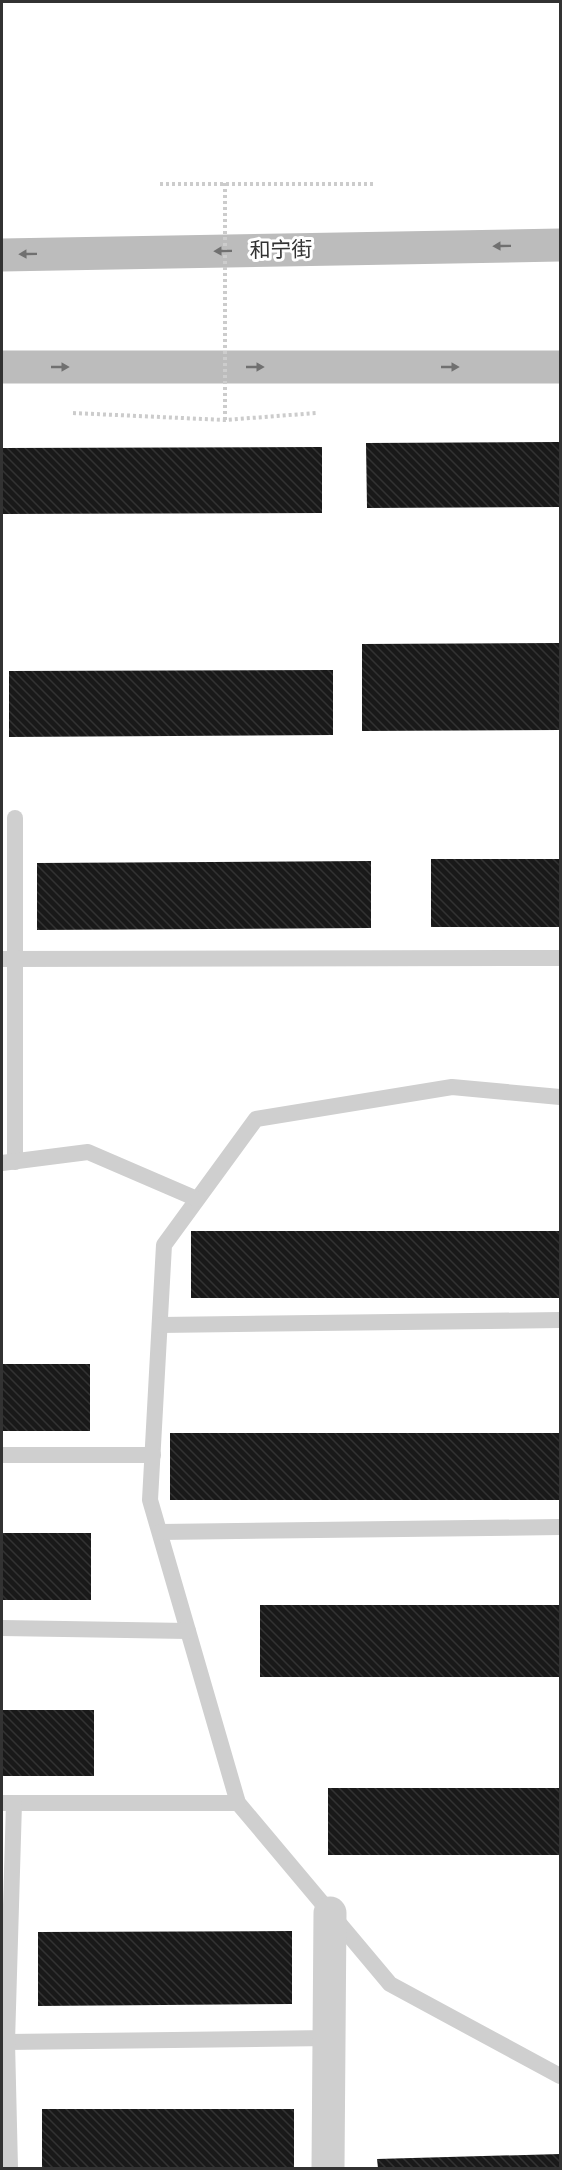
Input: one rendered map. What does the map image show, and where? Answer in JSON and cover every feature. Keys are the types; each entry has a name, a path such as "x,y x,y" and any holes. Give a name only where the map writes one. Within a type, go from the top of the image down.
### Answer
{"main road":[{"name":"和宁街","path":"2,255 561,245"},
{"path":"2,367 561,367"}],"street":[{"path":"328,2169 330,1913"}],"lane":[{"path":"15,818 8,959 8,1162 88,1152 198,1199"},
{"path":"8,959 561,958"},
{"path":"561,1097 452,1087 256,1119 164,1245 150,1500 238,1803 390,1984 561,2076"},
{"path":"160,1325 561,1320"},
{"path":"2,1455 153,1455"},
{"path":"160,1532 561,1527"},
{"path":"2,1628 188,1631"},
{"path":"7,2158 5,1974 8,1803 238,1803"},
{"path":"7,2042 329,2038"}],"path":[{"path":"225,183 225,420"},
{"path":"160,184 374,184"},
{"path":"72,413 225,420 316,413"}],"building":[{"path":"560,442 560,507 367,508 366,443"},
{"path":"322,447 322,513 2,514 2,448"},
{"path":"560,643 560,730 362,731 362,644"},
{"path":"333,670 333,735 9,737 9,671"},
{"path":"431,859 560,859 560,927 431,927"},
{"path":"371,861 371,928 37,930 37,863"},
{"path":"191,1231 560,1231 560,1298 191,1298"},
{"path":"2,1364 90,1364 90,1431 2,1431"},
{"path":"170,1433 560,1433 560,1500 170,1500"},
{"path":"2,1533 91,1533 91,1600 2,1600"},
{"path":"260,1605 560,1605 560,1677 260,1677"},
{"path":"2,1710 94,1710 94,1776 2,1776"},
{"path":"328,1788 560,1788 560,1855 328,1855"},
{"path":"292,1931 292,2004 38,2006 38,1932"},
{"path":"42,2109 294,2109 294,2168 42,2168"},
{"path":"560,2154 560,2168 378,2168 377,2159"}]}
